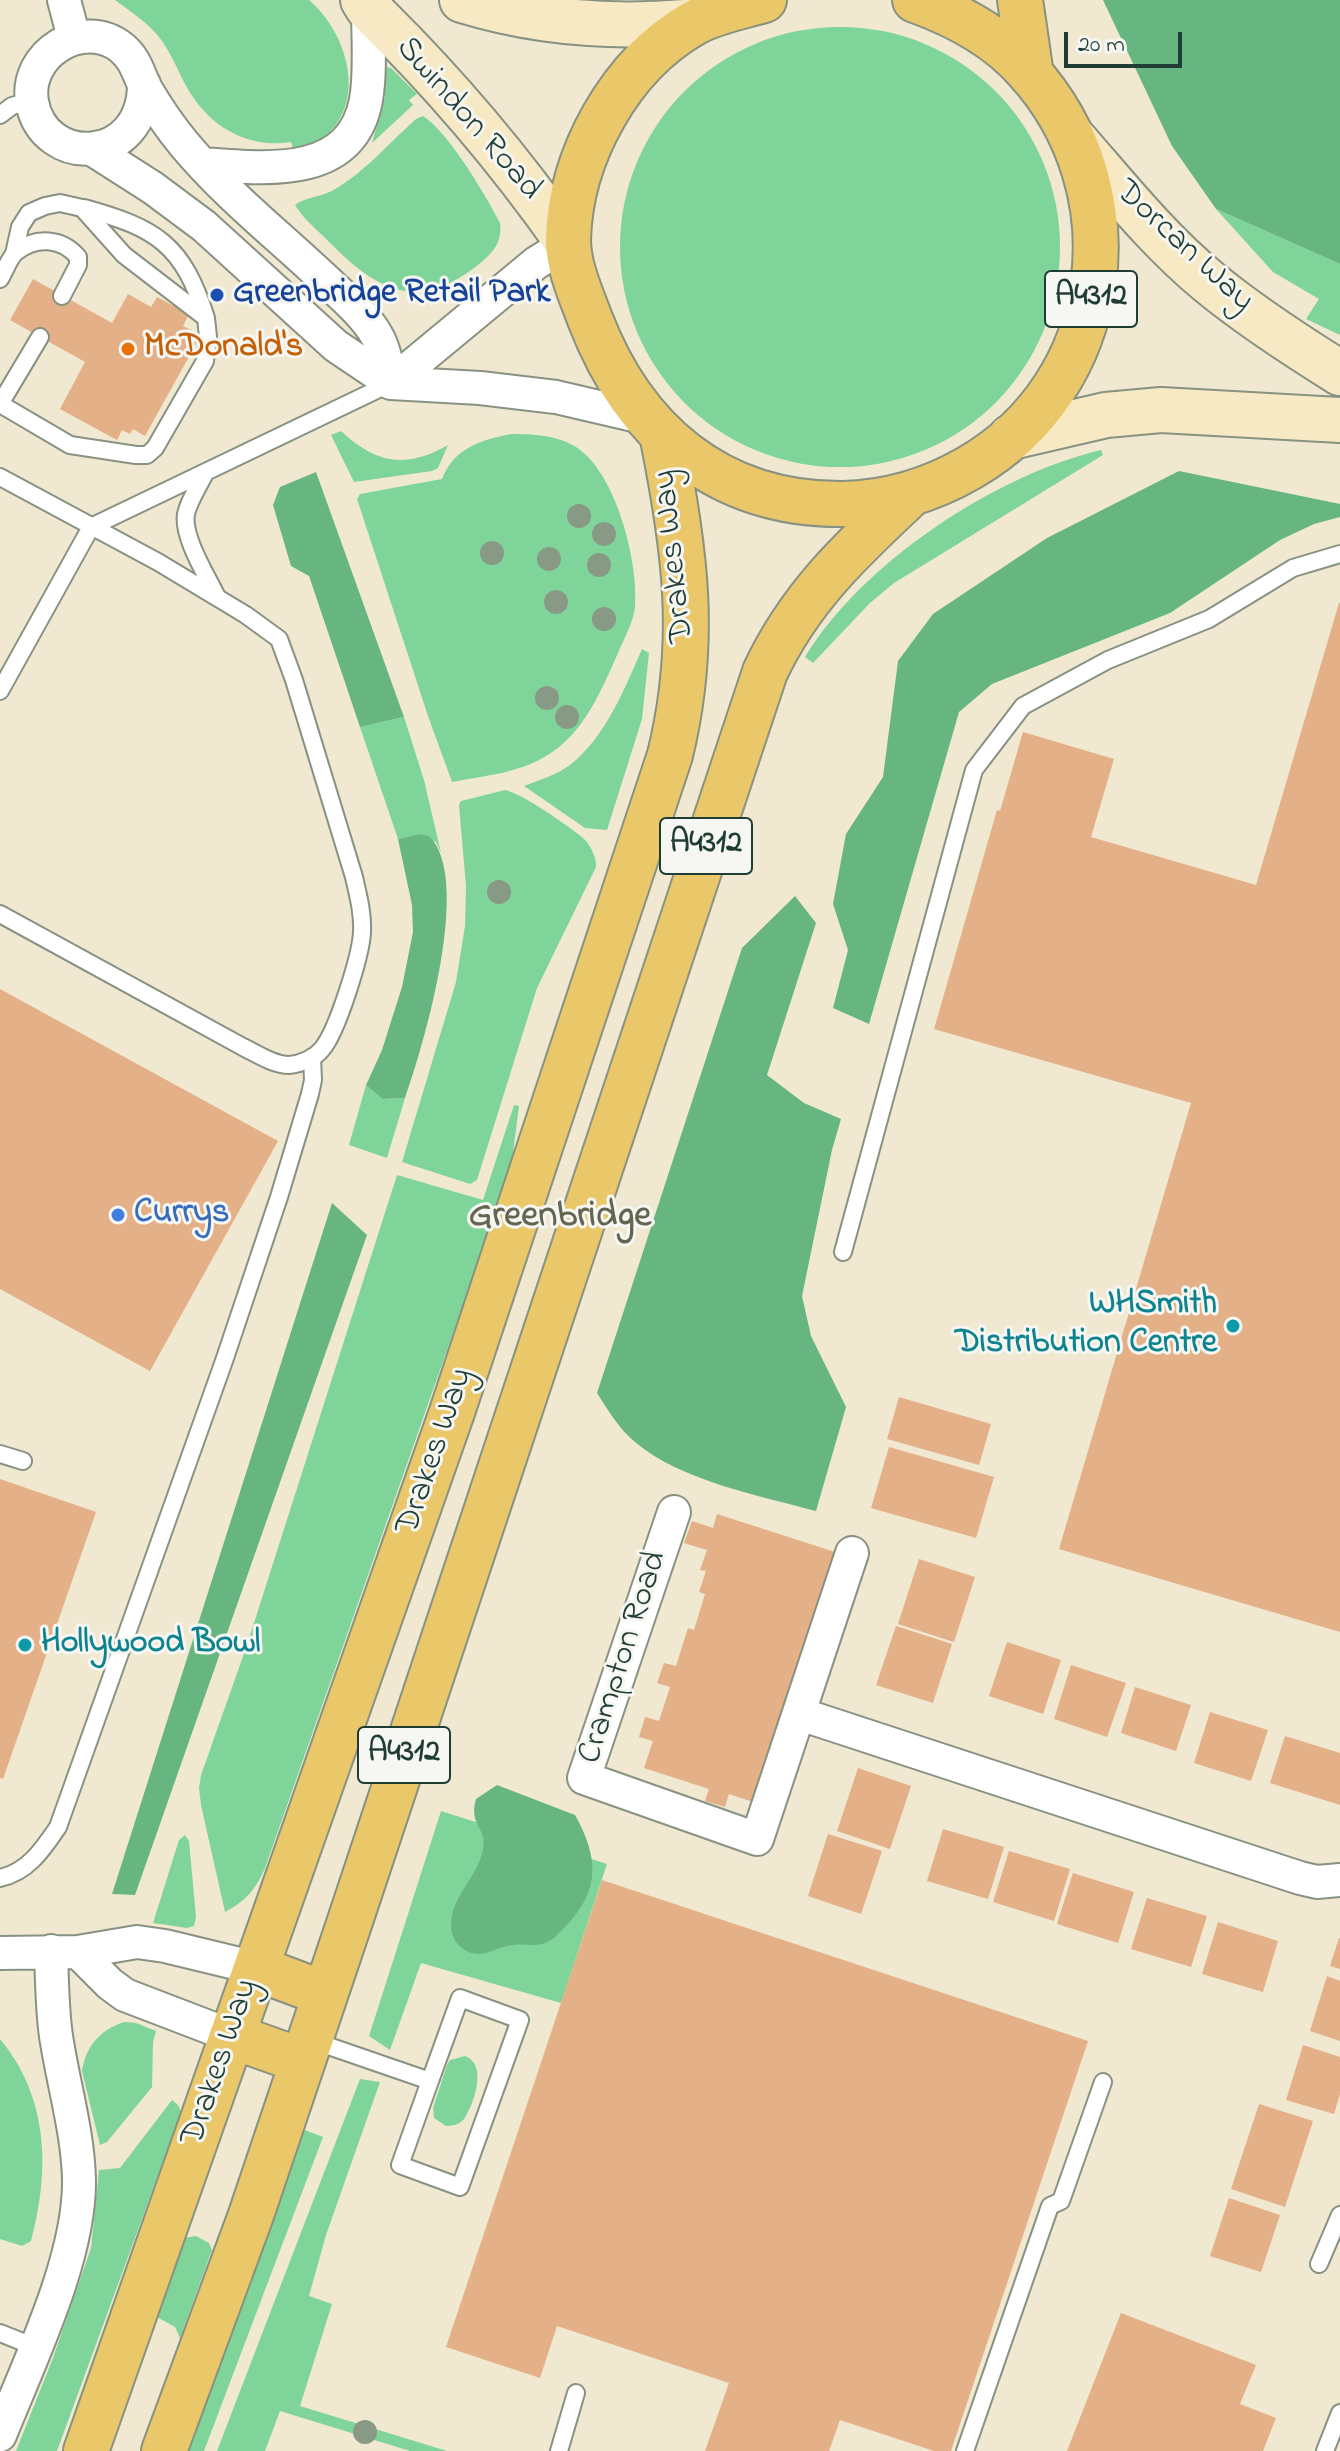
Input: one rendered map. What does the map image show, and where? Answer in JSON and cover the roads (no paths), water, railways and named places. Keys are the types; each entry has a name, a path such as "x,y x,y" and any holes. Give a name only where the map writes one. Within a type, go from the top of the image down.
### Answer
{"main road":[{"path":"462,0 537,18 588,25 648,26 696,21"},
{"name":"A4312","path":"764,0 696,21 671,38 637,70 604,115 581,170 568,243 574,274 605,355 620,384 654,426 687,456 742,486 777,497 842,504 912,493 980,462 1011,437 1042,405 1075,350 1090,305 1097,249 1096,221 1085,166 1074,139 1046,92 1007,51 961,19 915,0"},
{"name":"A4312","path":"1020,0 1031,75"},
{"name":"Swindon Road","path":"366,4 460,102 568,243"},
{"name":"Dorcan Way","path":"1074,139 1141,215 1207,281 1275,331 1340,373"},
{"path":"1011,437 1078,420 1161,410 1340,420"},
{"name":"Drakes Way","path":"86,2451 452,1412 670,755 680,713 687,660 687,607 679,524 654,426"},
{"name":"Drakes Way","path":"164,2451 251,2215 765,672 791,622 810,597 852,549 912,493"},
{"path":"256,1968 325,1994"},
{"path":"232,2036 306,2050"}],"street":[{"path":"64,0 74,38"},
{"path":"202,164 284,168 310,164 341,144 354,129 366,99 366,4"},
{"path":"144,84 144,103 126,135 92,149 75,148 60,142 46,131 37,117 32,100 32,84 42,62 59,45 89,36 119,45 139,69 161,114 202,164 365,320 383,346 391,383"},
{"path":"92,149 153,188 204,226 336,346 391,383 480,388 556,397 654,426"},
{"path":"391,383 536,263 568,243"},
{"name":"Crampton Road","path":"674,1512 584,1778 757,1839 852,1553"},
{"path":"800,1714 1300,1878 1317,1882 1340,1880"},
{"path":"0,1953 64,1951 137,1942 256,1968"},
{"path":"64,1951 125,1995 232,2036"},
{"path":"0,2435 35,2347 71,2236 79,2182 56,2034 64,1951"}],"lane":[{"path":"0,115 12,106 32,100"},
{"path":"0,279 14,254 20,227 29,213 60,203 82,208 124,220 149,232 171,251 191,276 206,318 208,337 205,361 155,448 147,455 70,445 0,404 40,337"},
{"path":"82,208 124,255 206,318"},
{"path":"14,254 31,243 43,241 58,242 73,251 78,257 78,265 62,296"},
{"path":"0,691 91,527 391,383"},
{"path":"205,473 188,508 186,523 193,546 218,598"},
{"path":"0,477 158,562 279,639 358,895 362,934 327,1042 312,1057 291,1065 267,1059 0,914"},
{"path":"843,1252 974,770 1023,706 1108,660 1209,619 1293,568 1340,554"},
{"path":"0,1878 23,1870 58,1827 156,1556 279,1197 310,1094 312,1057"},
{"path":"0,1454 23,1461"},
{"path":"460,1998 520,2020 460,2187 400,2165 430,2081 460,1998"},
{"path":"306,2050 430,2081"},
{"path":"965,2451 1050,2206 1061,2201 1103,2082"},
{"path":"1319,2264 1340,2215"},
{"path":"0,2333 35,2347"},
{"path":"559,2451 576,2393"},
{"path":"1325,2451 1340,2413"}],"place":[{"name":"Greenbridge Retail Park","path":"217,295"},
{"name":"McDonald's","path":"128,349"},
{"name":"Currys","path":"118,1215"},
{"name":"WHSmith Distribution Centre","path":"1233,1326"},
{"name":"Hollywood Bowl","path":"25,1645"}],"district":[{"name":"Greenbridge","path":"560,1219"}]}
